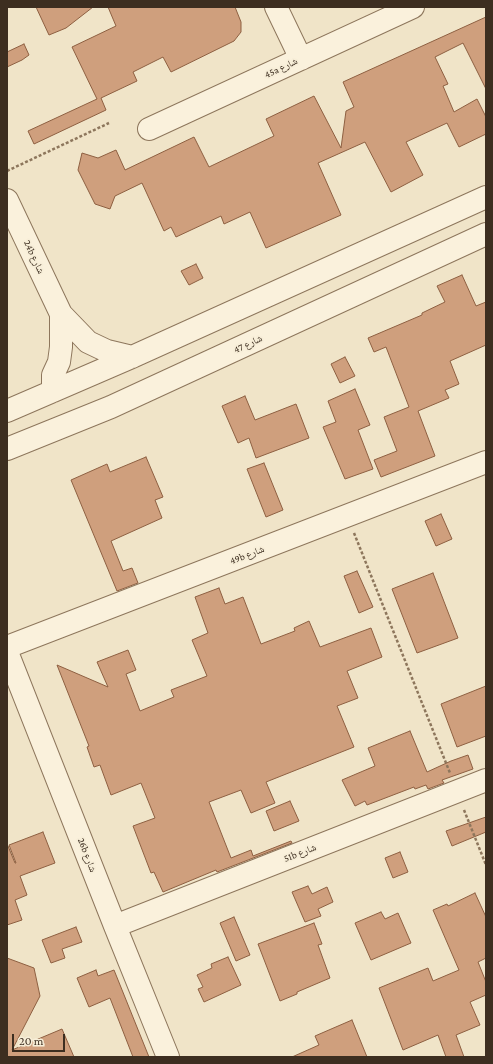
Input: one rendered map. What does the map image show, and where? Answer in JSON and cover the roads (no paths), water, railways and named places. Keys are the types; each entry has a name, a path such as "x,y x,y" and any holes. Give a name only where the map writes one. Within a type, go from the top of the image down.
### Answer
{"street":[{"path":"276,7 301,59"},
{"name":"45a شارع","path":"148,129 413,7"},
{"path":"7,410 132,357 486,197"},
{"name":"24b شارع","path":"7,200 61,314 88,342 107,351 132,357"},
{"name":"شارع 47","path":"7,449 111,407 486,234"},
{"name":"24b شارع","path":"53,391 54,375 59,362 61,347 61,314"},
{"name":"49b شارع","path":"7,647 486,462"},
{"name":"26b شارع","path":"7,652 168,1057"},
{"name":"51b شارع","path":"115,926 486,780"}]}
